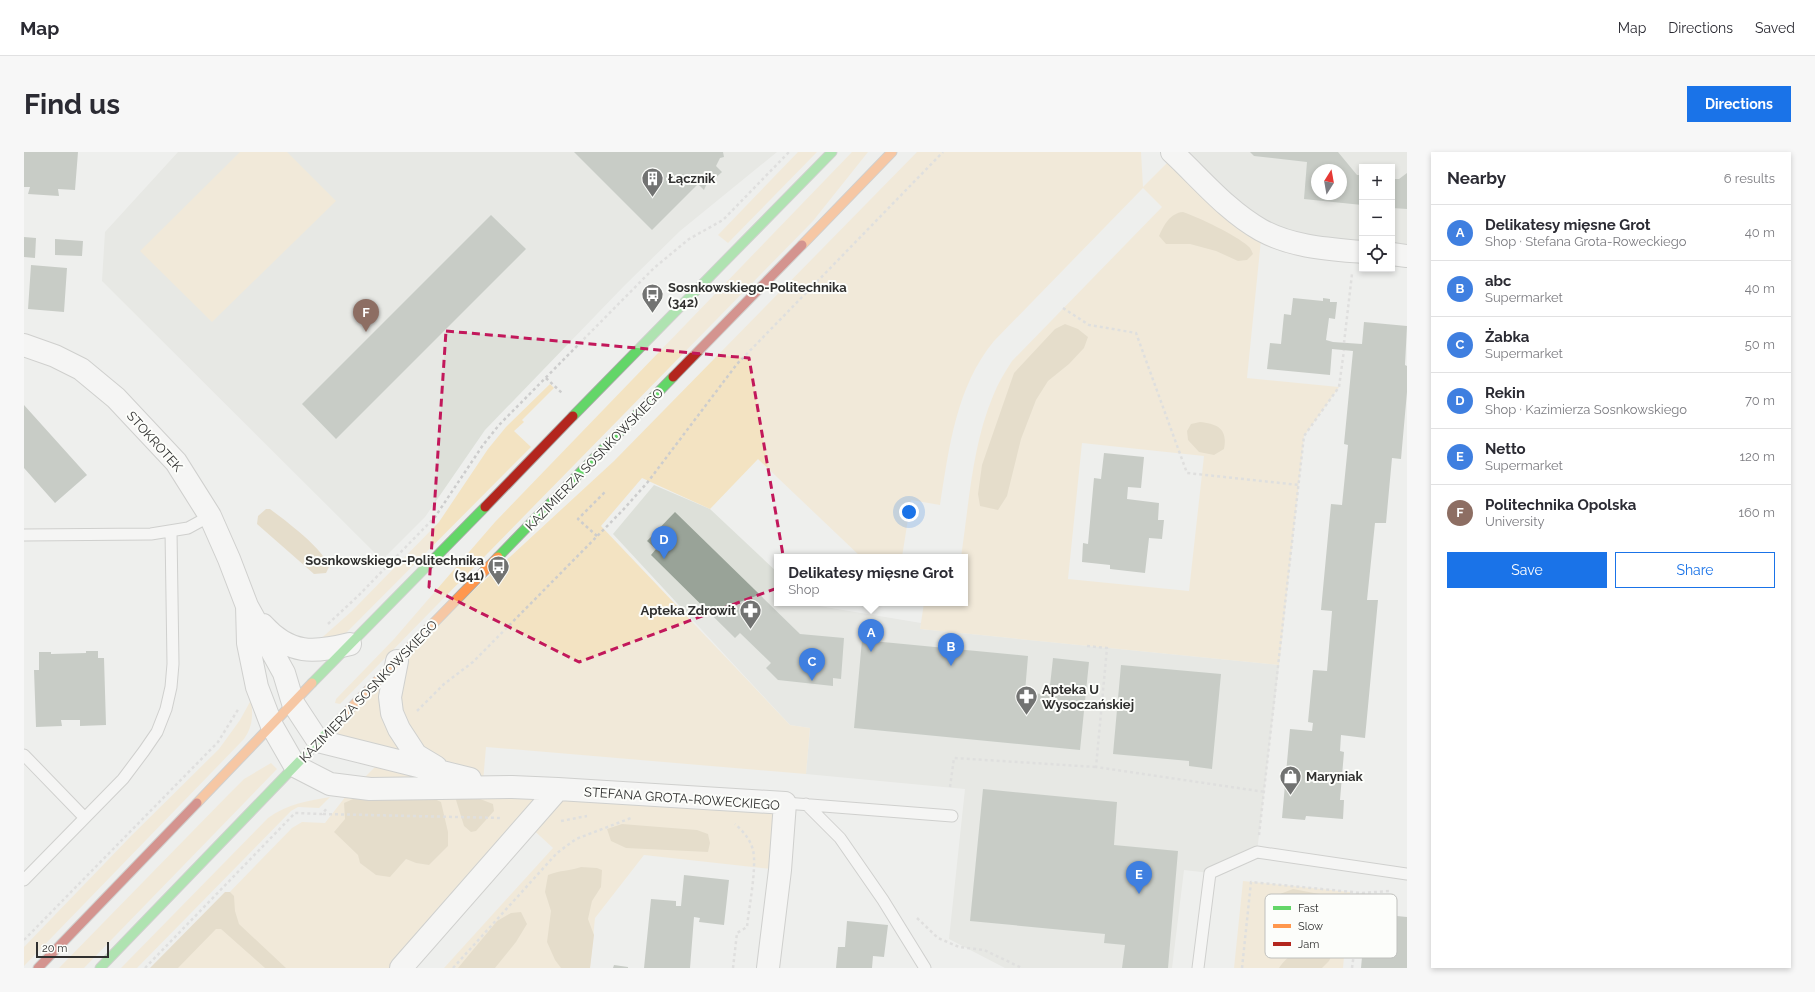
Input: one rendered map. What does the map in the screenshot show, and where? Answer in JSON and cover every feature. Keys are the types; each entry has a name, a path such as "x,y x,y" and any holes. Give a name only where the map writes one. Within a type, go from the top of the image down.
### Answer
{"street":[{"path":"38,968 350,644 832,152"},
{"name":"KAZIMIERZA SOSNKOWSKIEGO","path":"100,968 318,741 892,152"},
{"path":"1172,152 1243,218 1262,230 1278,238 1311,247 1358,252"},
{"path":"1395,254 1407,256"},
{"name":"STOKROTEK","path":"24,345 55,356 81,369 116,398 176,462 210,516 229,559 246,606 284,673 293,703"},
{"name":"STOKROTEK","path":"246,606 277,638 293,646 312,651 330,649 350,644"},
{"name":"STOKROTEK","path":"246,606 248,643 257,687 272,726"},
{"name":"STEFANA GROTA-ROWECKIEGO","path":"397,661 390,697 392,713 399,730 416,755 450,774"},
{"path":"293,703 318,741"},
{"name":"KAZIMIERZA SOSNKOWSKIEGO","path":"272,726 295,766"},
{"name":"STEFANA GROTA-ROWECKIEGO","path":"318,741 450,774 512,787"},
{"name":"STEFANA GROTA-ROWECKIEGO","path":"295,766 330,784 370,789 512,787 796,804 778,893 768,968"},
{"path":"401,968 558,789"}],"lane":[{"path":"24,535 151,534 188,528 210,516"},
{"path":"24,880 84,816 123,779 157,732 166,709 171,687 173,664 171,531"},
{"path":"24,755 84,816"},
{"path":"796,804 952,816"},
{"path":"796,804 840,838 883,900 925,968"},
{"path":"1198,968 1210,873 1257,852 1407,874"}],"path":[{"path":"305,650 308,642 354,600 432,520 490,435 654,268 689,239 723,220 789,152"},
{"path":"399,730 444,684 473,662 647,484 737,364 943,152"},
{"path":"1344,343 1358,252"},
{"path":"1063,308 1089,325 1136,333 1187,473 1299,485"},
{"path":"1257,852 1304,436 1339,387 1344,350"},
{"path":"546,378 564,395"},
{"path":"597,536 578,518 605,492"},
{"path":"1087,646 1107,648 1096,767"},
{"path":"24,940 215,745 249,692 257,687"},
{"path":"950,787 954,758 1096,767 1264,792"},
{"path":"322,814 346,787"},
{"path":"145,968 296,813 564,821 589,815"},
{"path":"453,968 557,854 576,839 637,815 630,815"},
{"path":"730,820 744,832 750,843 754,856 747,927 737,933 733,968"},
{"path":"1242,968 1251,882 1362,893 1392,891"},
{"path":"916,916 938,938 960,947 984,950 1022,968"},
{"path":"1352,968 1353,958"}],"highlighted area":[{"path":"446,331 749,358 788,584 579,662 429,587"}],"shaded area":[{"path":"178,152 777,152 680,231 624,286 485,430 425,517 382,560 102,281 105,232"},
{"path":"240,152 287,152 336,201 212,322 140,251"},
{"path":"798,152 817,152 728,243 718,235"},
{"path":"852,152 868,152 813,221 340,704 335,703 336,699 394,639 495,522"},
{"path":"917,152 1141,152 1143,187 1175,155 1262,230 1247,378 1339,387 1304,436 1279,665 920,629 924,606 968,606 968,554 961,554 972,475 980,435 986,415 1004,373 1012,361 1162,207 1143,188 994,341 981,359 971,378 956,419 940,505 911,500 902,554 858,554 758,459 710,509 642,478 601,526 790,725 810,728 806,774 486,747 483,782 785,803 780,870 644,855 595,918 590,968 444,968 553,848 527,824 401,968 156,968 292,828 302,822 325,823 346,796 377,765 318,741 397,661 614,461","holes":["1082,443 1204,456 1189,591 1068,579"]},
{"path":"1172,152 1407,152 1407,256 1395,254 1395,164 1359,164 1359,252 1278,238"},
{"path":"1183,212 1208,222 1227,232 1249,247 1253,254 1247,260 1238,261 1216,251 1190,244 1166,244 1159,236 1163,228 1171,217"},
{"path":"1065,324 1078,329 1088,337 1084,348 1069,364 1048,381 1036,400 1021,439 1007,496 998,510 980,506 978,494 982,465 1014,373 1055,329"},
{"path":"550,384 554,388 522,420 524,422 514,431 531,447 345,634 317,642 352,611 439,522 488,449 506,427"},
{"path":"1200,422 1217,426 1223,432 1225,442 1224,449 1214,455 1199,452 1188,440 1187,431 1191,424"},
{"path":"654,485 710,509 774,569 774,606 819,606 921,623 920,629 1279,665 1257,852 1210,873 1184,870 1172,968 1005,968 949,939 965,789 806,774 810,728 790,725 613,534"},
{"path":"266,509 270,509 277,514 320,552 329,567 326,573 314,574 257,524 258,516"},
{"path":"251,700 252,720 244,739 24,966 24,947 131,836 219,749 240,720"},
{"path":"271,763 277,769 84,968 59,968 244,779"},
{"path":"428,796 441,802 448,832 448,846 429,865 416,863 406,859 390,877 376,875 360,863 358,855 334,832 345,819 344,803 353,799"},
{"path":"330,797 319,808 298,807 291,811 137,968 121,968 268,818 290,806"},
{"path":"475,797 493,804 494,811 476,831 471,832 464,826 456,800 457,798"},
{"path":"622,824 697,830 708,834 710,843 708,852 626,848 611,841 607,829"},
{"path":"581,867 597,868 602,870 601,887 592,901 588,919 594,935 590,968 561,968 555,960 547,942 551,911 545,892 548,875"},
{"path":"1243,881 1350,892 1350,894 1265,894 1265,958 1344,958 1343,968 1234,968"},
{"path":"1293,889 1319,894 1280,894"},
{"path":"225,892 230,892 234,896 235,911 239,924 286,968 265,968 221,929 216,929 178,968 150,968"},
{"path":"521,912 527,924 516,942 495,968 458,968 497,921 511,913"},
{"path":"1288,958 1330,958 1322,968 1279,968"}],"building":[{"path":"24,152 78,152 75,190 58,189 59,196 28,194 30,187 24,187"},
{"name":"Łącznik","path":"574,152 723,152 724,157 720,158 716,166 722,172 710,183 708,181 704,190 698,184 652,230"},
{"path":"1250,152 1338,152 1357,175 1359,175 1359,205 1314,200 1347,200 1347,164 1311,164 1311,200 1304,199 1307,162 1254,156"},
{"path":"1407,173 1407,209 1395,208 1395,179 1399,179"},
{"path":"491,215 526,249 336,439 302,404"},
{"path":"24,237 36,238 35,258 24,257"},
{"path":"55,239 83,241 82,256 55,255"},
{"path":"31,265 67,268 64,312 28,309"},
{"path":"1293,298 1323,301 1323,298 1330,299 1330,302 1337,302 1335,319 1329,318 1326,340 1333,342 1362,344 1364,322 1407,326 1405,365 1407,366 1407,392 1401,459 1392,458 1386,523 1375,523 1367,600 1378,600 1365,738 1341,735 1340,751 1344,752 1340,800 1344,800 1343,819 1306,816 1305,820 1282,818 1290,729 1312,731 1313,723 1308,722 1313,670 1327,671 1332,611 1321,610 1331,504 1342,505 1348,445 1344,444 1353,351 1332,349 1330,375 1267,369 1270,343 1281,344 1284,314 1291,315"},
{"path":"24,405 87,475 55,503 24,468"},
{"path":"1104,453 1144,457 1141,488 1128,487 1127,499 1159,503 1158,520 1164,520 1162,539 1149,538 1145,573 1110,569 1110,565 1082,562 1083,543 1088,544 1094,478 1101,479"},
{"path":"675,512 800,634 844,638 841,679 833,678 833,686 778,680 766,668 771,663 740,633 735,638 651,555 656,549 647,541"},
{"path":"862,640 1028,656 1025,692 1049,695 1053,658 1089,662 1080,750 854,728"},
{"path":"86,651 98,651 98,658 104,658 106,725 80,726 80,720 61,720 62,726 36,727 34,670 39,670 39,652 51,652 51,654 86,653"},
{"path":"1121,665 1221,674 1212,769 1189,766 1189,761 1113,754"},
{"path":"983,789 1117,802 1114,845 1178,851 1168,968 1122,968 1125,945 1104,943 1105,934 970,921"},
{"path":"684,875 729,880 724,925 699,922 700,918 694,917 690,968 644,968 651,899 676,901 676,906 681,906"},
{"path":"1397,916 1407,917 1407,968 1361,968 1362,958 1397,958"},
{"path":"847,921 888,925 884,957 873,956 872,968 836,968 838,947 845,947"},
{"path":"614,965 628,967 628,968 613,968"}],"traffic: fast":[{"path":"573,416 832,152"},
{"path":"498,557 673,377"},
{"path":"312,683 485,507"},
{"path":"100,968 344,715"}],"traffic: slow":[{"path":"802,245 892,152"},
{"path":"344,715 498,557"},
{"path":"197,803 312,683"}],"traffic: jam":[{"path":"673,377 802,245"},
{"path":"485,507 573,416"},
{"path":"38,968 197,803"}],"place":[{"name":"Łącznik","path":"652,198"},
{"name":"Sosnkowskiego-Politechnika (342)","path":"653,314"},
{"name":"Politechnika Opolska","path":"366,332"},
{"name":"Rekin","path":"664,559"},
{"name":"Sosnkowskiego-Politechnika (341)","path":"499,586"},
{"name":"Apteka Zdrowit","path":"751,630"},
{"name":"Delikatesy mięsne Grot","path":"871,652"},
{"name":"abc","path":"951,666"},
{"name":"Żabka","path":"812,681"},
{"name":"Apteka U Wysoczańskiej","path":"1027,716"},
{"name":"Maryniak","path":"1290,796"},
{"name":"Netto","path":"1139,894"}]}
